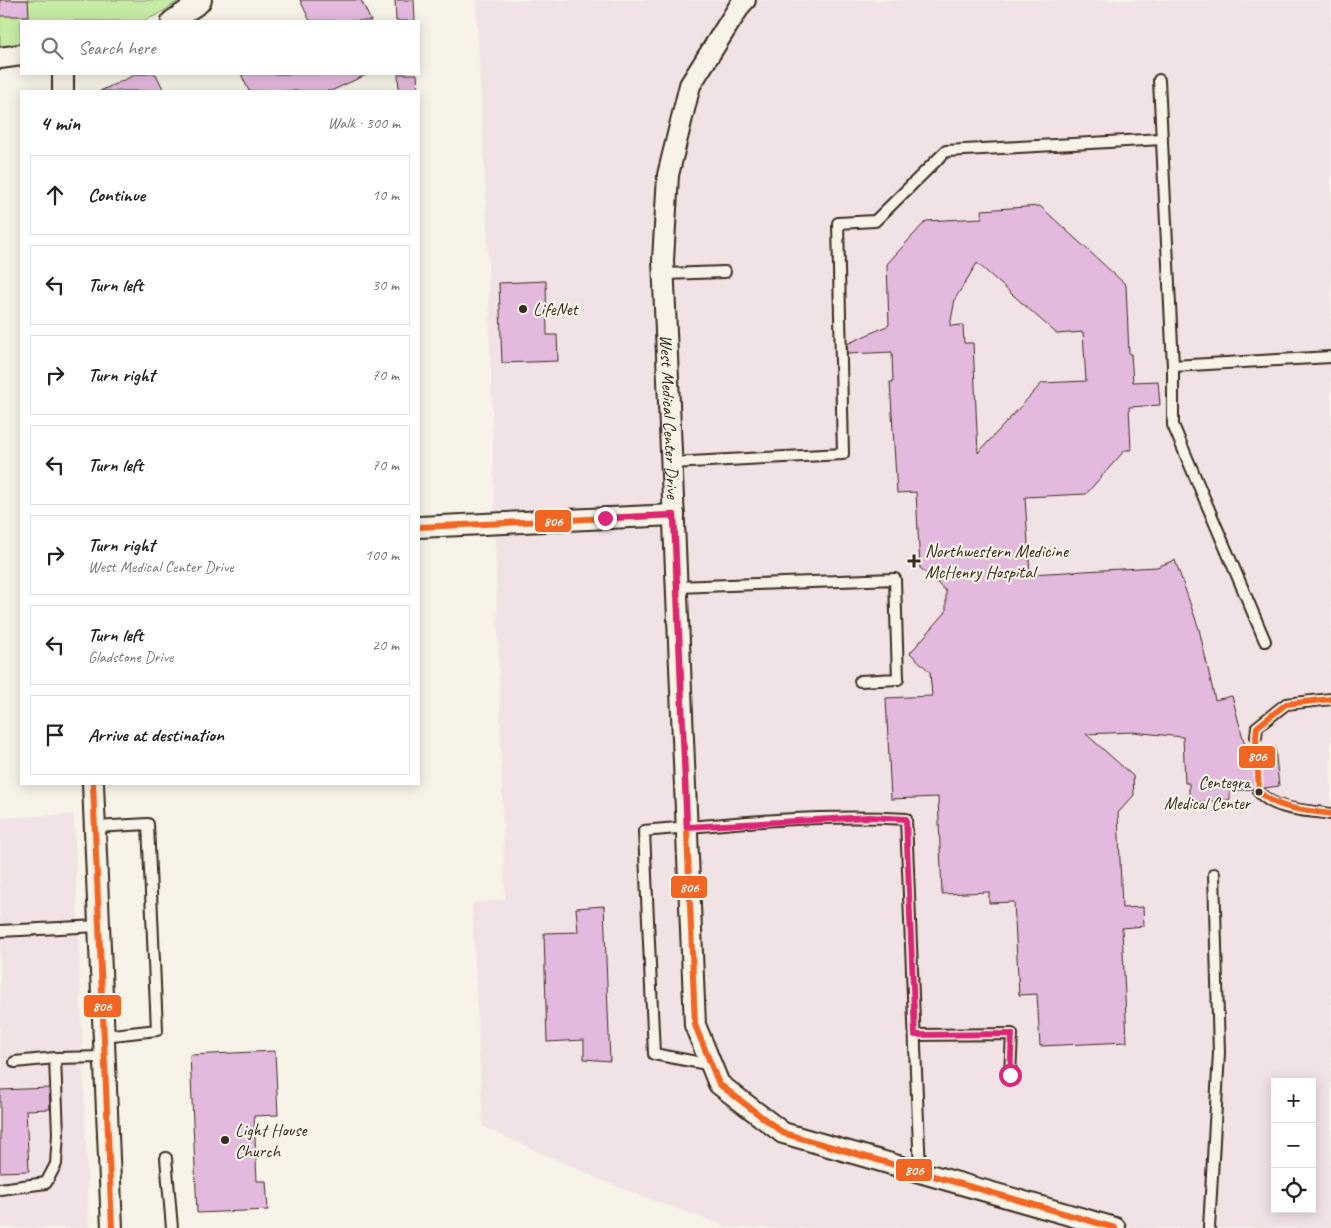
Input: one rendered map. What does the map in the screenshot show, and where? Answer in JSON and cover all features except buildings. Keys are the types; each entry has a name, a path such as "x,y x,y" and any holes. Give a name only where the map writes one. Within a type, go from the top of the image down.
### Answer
{"street":[{"path":"174,20 201,0"},
{"name":"West Medical Center Drive","path":"745,0 690,84 668,175 664,274 695,1025 719,1084 783,1133 1114,1228"},
{"path":"0,58 20,55"},
{"path":"62,75 63,90"},
{"path":"420,527 674,515"},
{"path":"93,785 112,1228"}],"lane":[{"path":"1159,80 1173,366 1173,425 1265,641"},
{"path":"672,463 843,454 838,223 875,221 946,150 1162,139"},
{"path":"664,274 725,272"},
{"path":"1173,366 1331,358"},
{"path":"677,586 894,579 898,679 860,681"},
{"path":"1256,737 1257,726 1286,704 1331,699"},
{"path":"1259,792 1265,798 1281,806 1331,814"},
{"path":"712,1065 654,1054 644,831 869,817 906,819 920,1172"},
{"path":"95,827 148,824 156,1030 104,1036"},
{"path":"1209,1228 1219,1053 1214,874"},
{"path":"0,931 99,926"},
{"path":"915,1035 1012,1034 1010,1075"},
{"path":"15,1062 55,1058 105,1057"},
{"path":"0,1190 46,1183 56,1164 58,1134 55,1058"},
{"path":"166,1158 172,1228"}],"shaded area":[{"name":"Northwestern Medicine McHenry Hospital","path":"476,0 1331,0 1331,1228 730,1228 620,1188 483,1127 472,903 505,899 487,223"},
{"path":"74,814 89,1228 0,1228 0,818"}],"green space":[{"path":"0,0 180,0 145,20 20,20 20,44 0,47"}],"transit line":[{"name":"806","path":"420,527 674,515 695,1025 719,1084 783,1133 1115,1228"},
{"name":"806","path":"1331,699 1286,704 1257,727 1256,737 1259,792 1284,806 1331,814"},
{"name":"806","path":"93,785 112,1228"}],"place":[{"name":"LifeNet","path":"523,309"},
{"name":"Northwestern Medicine McHenry Hospital","path":"914,561"},
{"name":"Centegra Medical Center","path":"1259,792"},
{"name":"Light House Church","path":"225,1140"}],"route":[{"path":"605,518 674,515 687,827 750,822 869,817 906,819 915,1035 1012,1034 1010,1075"}]}
